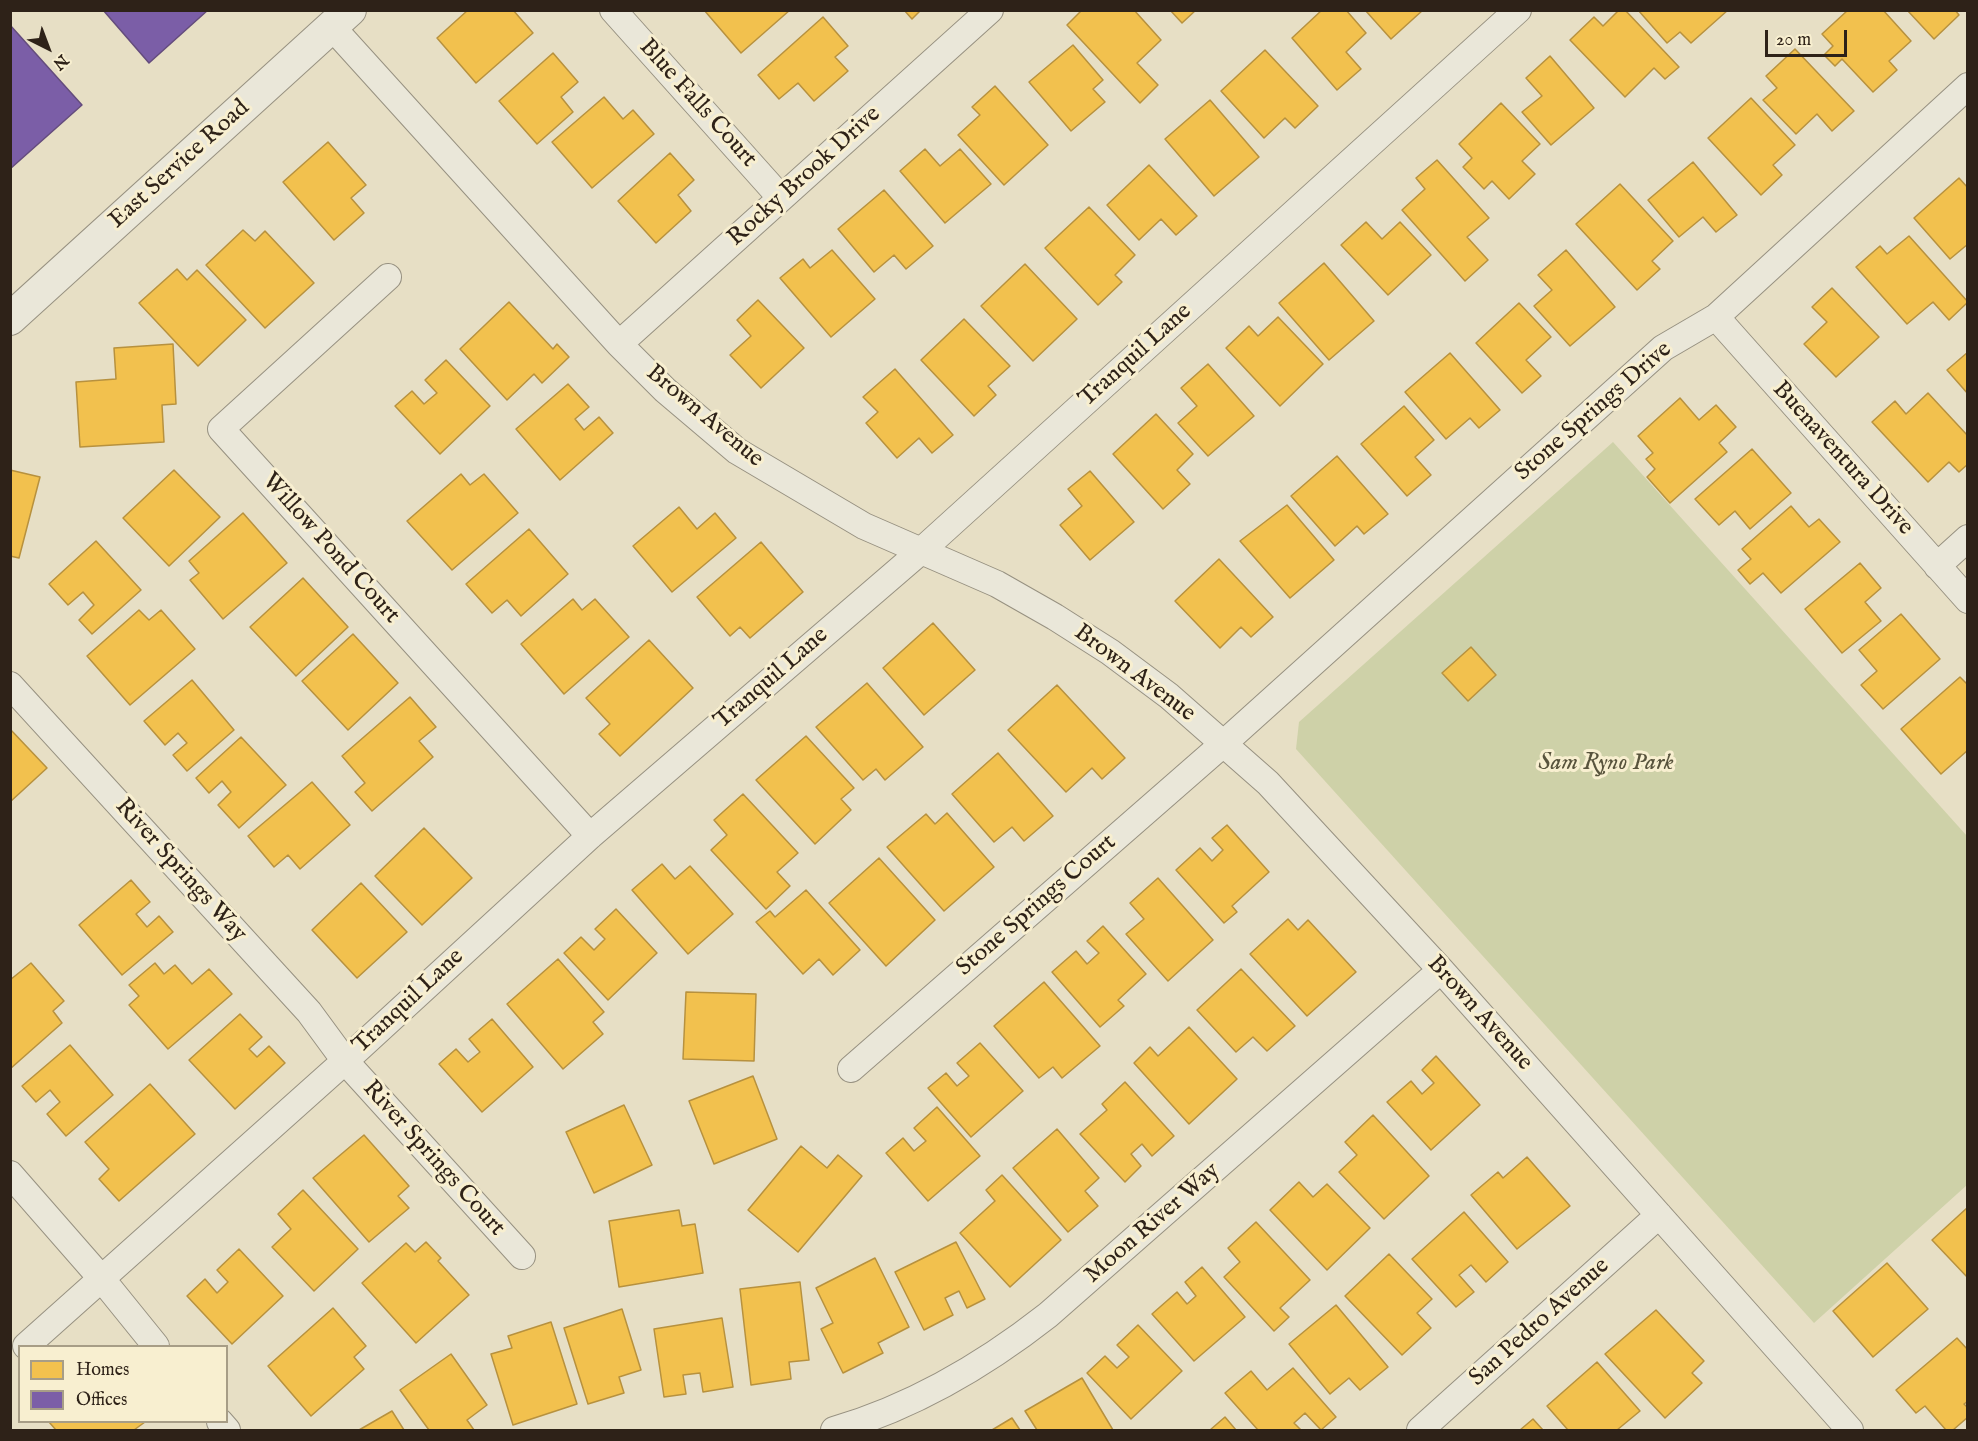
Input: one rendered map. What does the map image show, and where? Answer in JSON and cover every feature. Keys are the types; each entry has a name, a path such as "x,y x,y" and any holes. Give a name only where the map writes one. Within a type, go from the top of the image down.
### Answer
{"street":[{"name":"Blue Falls Court","path":"613,10 781,198"},
{"name":"Rocky Brook Drive","path":"619,344 990,10"},
{"name":"Tranquil Lane","path":"28,1345 345,1062 590,836 921,551 1518,10"},
{"name":"Brown Avenue","path":"341,19 619,344 665,390 737,451 864,526 996,585 1101,646 1169,696 1268,783 1441,970 1850,1431"},
{"name":"East Service Road","path":"10,319 341,19"},
{"name":"Stone Springs Drive","path":"1223,744 1663,348 1716,317 1968,86"},
{"name":"Willow Pond Court","path":"388,277 221,429 590,836"},
{"name":"Buenaventura Drive","path":"1716,317 1968,600"},
{"path":"1937,566 1968,538"},
{"name":"River Springs Way","path":"10,685 309,1012 345,1062"},
{"name":"Stone Springs Court","path":"851,1069 1223,744"},
{"name":"Moon River Way","path":"834,1431 920,1398 1013,1342 1048,1315 1441,970"},
{"name":"River Springs Court","path":"345,1062 522,1256"},
{"path":"10,1174 101,1278 154,1345"},
{"name":"San Pedro Avenue","path":"1420,1431 1659,1215"}],"green space":[{"name":"Sam Ryno Park","path":"1613,442 1967,836 1967,1185 1814,1323 1296,749 1299,722"}],"building: Homes":[{"path":"468,10 513,10 533,33 476,83 437,38"},
{"path":"704,10 790,10 741,53"},
{"path":"904,10 921,10 912,19"},
{"path":"1082,10 1134,10 1161,40 1137,63 1158,85 1140,103 1067,25"},
{"path":"1170,10 1196,10 1182,23"},
{"path":"1322,10 1346,10 1366,33 1346,52 1361,69 1337,90 1292,38"},
{"path":"1365,10 1423,10 1391,39"},
{"path":"1619,10 1625,10 1679,67 1665,79 1654,68 1625,97 1570,40 1594,17 1603,26"},
{"path":"1638,10 1728,10 1691,43 1680,32 1667,43"},
{"path":"1848,10 1883,10 1911,41 1889,61 1897,70 1873,92 1842,59 1835,66 1824,55 1833,46 1822,34"},
{"path":"1907,10 1955,10 1959,15 1934,39"},
{"path":"823,17 848,46 835,57 848,71 814,101 798,83 779,99 758,75"},
{"path":"1073,45 1103,80 1093,89 1105,102 1071,131 1029,82"},
{"path":"1795,49 1854,111 1832,131 1817,114 1796,134 1763,100 1777,88 1766,76"},
{"path":"1265,50 1318,106 1295,128 1285,118 1264,138 1221,91"},
{"path":"553,53 578,82 561,97 573,112 537,144 499,101"},
{"path":"1550,56 1594,108 1551,145 1522,112 1542,96 1526,78"},
{"path":"995,86 1048,145 1004,185 958,135 980,115 972,107"},
{"path":"604,97 623,119 633,110 654,134 592,188 552,142"},
{"path":"1751,98 1795,145 1773,165 1782,175 1761,195 1708,138"},
{"path":"1210,100 1259,157 1214,196 1165,139"},
{"path":"1501,103 1540,144 1522,161 1535,174 1509,199 1492,181 1484,189 1463,167 1472,158 1459,144"},
{"path":"328,142 366,185 351,198 364,213 334,240 283,182"},
{"path":"925,149 940,166 960,149 991,184 945,223 900,171"},
{"path":"670,153 694,180 678,195 691,211 656,243 618,201"},
{"path":"1437,160 1489,218 1467,237 1488,260 1465,281 1402,210 1425,189 1416,178"},
{"path":"1693,162 1737,215 1716,232 1703,217 1679,237 1648,200"},
{"path":"1149,165 1197,216 1176,235 1161,219 1139,240 1107,205"},
{"path":"1959,178 1968,188 1968,244 1950,259 1914,218"},
{"path":"1620,184 1673,241 1652,261 1660,269 1637,290 1576,224"},
{"path":"884,190 933,246 906,269 894,255 874,272 838,229"},
{"path":"1089,207 1135,255 1115,275 1122,282 1098,305 1045,248"},
{"path":"1366,222 1382,239 1400,222 1431,255 1388,295 1341,245"},
{"path":"243,230 255,241 265,231 314,283 265,328 206,265"},
{"path":"1909,236 1968,302 1949,320 1933,302 1907,324 1856,267 1880,246 1887,254"},
{"path":"832,250 875,299 831,337 780,278 803,259 810,268"},
{"path":"1566,250 1615,307 1570,346 1534,306 1552,290 1538,275"},
{"path":"1324,263 1374,321 1329,360 1279,303"},
{"path":"1025,264 1077,319 1033,361 981,306"},
{"path":"177,269 187,280 197,270 246,320 198,366 139,303"},
{"path":"1832,288 1879,337 1836,377 1804,344 1827,322 1812,307"},
{"path":"758,300 804,348 761,388 730,355 751,336 737,320"},
{"path":"509,302 553,349 557,344 569,357 542,383 534,374 507,400 460,349"},
{"path":"1519,303 1551,337 1526,360 1541,376 1522,393 1476,343"},
{"path":"1278,317 1323,364 1280,406 1226,348 1249,326 1258,336"},
{"path":"964,319 1010,366 988,386 996,395 974,416 921,360"},
{"path":"173,344 176,404 162,405 164,442 80,447 76,382 116,379 114,348"},
{"path":"1968,352 1968,394 1947,370"},
{"path":"1450,353 1500,410 1479,428 1470,418 1446,439 1405,392"},
{"path":"446,360 490,406 440,454 395,406 412,391 424,404 437,393 425,380"},
{"path":"1208,364 1254,416 1208,456 1178,423 1197,406 1181,388"},
{"path":"895,369 953,435 932,453 919,438 897,458 866,423 878,412 863,397"},
{"path":"568,384 589,407 575,419 584,430 599,417 613,433 560,480 516,429"},
{"path":"1928,393 1968,436 1968,464 1959,472 1949,462 1928,482 1872,422 1895,401 1906,414"},
{"path":"1680,398 1699,420 1716,405 1736,427 1719,443 1727,452 1670,503 1647,477 1655,469 1646,459 1653,453 1638,436"},
{"path":"1404,406 1434,440 1415,457 1431,475 1407,496 1361,444"},
{"path":"1156,414 1193,454 1177,470 1190,484 1163,509 1113,454"},
{"path":"1752,449 1791,493 1750,529 1735,511 1719,525 1695,499"},
{"path":"1337,456 1388,514 1364,534 1357,526 1335,546 1291,496"},
{"path":"10,470 40,477 19,558 10,556"},
{"path":"174,470 220,517 169,566 123,518"},
{"path":"1090,471 1134,522 1090,560 1060,525 1082,506 1068,489"},
{"path":"461,474 470,485 484,474 518,513 452,570 407,521"},
{"path":"1287,505 1334,560 1290,598 1240,541"},
{"path":"1791,506 1809,527 1819,519 1840,542 1781,593 1763,573 1750,584 1738,570 1751,559 1742,549"},
{"path":"679,507 697,529 715,513 736,538 672,592 633,546"},
{"path":"243,513 287,563 223,619 190,580 199,573 189,561"},
{"path":"529,529 568,574 521,616 507,600 492,613 466,584"},
{"path":"96,541 141,590 92,634 79,620 94,605 83,592 68,605 49,584"},
{"path":"761,542 803,592 750,638 740,627 730,636 697,597"},
{"path":"1219,559 1273,617 1251,637 1241,627 1220,648 1175,601"},
{"path":"1860,563 1881,588 1865,602 1881,621 1842,653 1805,609"},
{"path":"303,578 348,627 296,676 250,627"},
{"path":"573,599 582,610 595,599 629,637 564,694 521,644"},
{"path":"139,610 149,620 161,610 195,649 130,705 87,656"},
{"path":"1901,614 1940,659 1883,709 1861,685 1877,671 1859,650"},
{"path":"933,623 975,670 924,715 883,668"},
{"path":"353,634 398,683 348,730 302,681"},
{"path":"649,640 693,688 620,756 599,734 610,724 586,698"},
{"path":"1471,647 1496,675 1468,701 1442,673"},
{"path":"1960,677 1968,685 1968,750 1941,774 1901,729"},
{"path":"192,680 234,730 187,771 173,755 187,743 178,733 165,745 144,721"},
{"path":"867,683 923,747 885,780 876,769 863,780 816,727"},
{"path":"1057,685 1125,758 1102,779 1092,768 1066,792 1008,730"},
{"path":"410,697 436,727 419,741 433,757 372,811 355,792 365,783 342,756"},
{"path":"10,729 47,768 10,802"},
{"path":"806,736 854,788 841,799 851,810 815,844 756,780"},
{"path":"241,737 286,785 239,828 218,805 231,792 222,781 209,793 196,778"},
{"path":"998,753 1053,816 1024,841 1012,827 994,842 952,794"},
{"path":"312,782 350,825 300,869 288,855 274,867 248,836"},
{"path":"743,794 798,853 777,872 790,886 766,909 711,850 727,835 714,820"},
{"path":"947,813 994,867 944,911 887,847 926,814 935,824"},
{"path":"1227,825 1269,872 1232,906 1237,912 1224,923 1176,870 1200,848 1212,861 1223,850 1212,838"},
{"path":"424,828 472,878 422,925 375,876"},
{"path":"879,858 935,920 886,966 829,903"},
{"path":"662,864 675,879 690,866 733,914 688,954 632,890"},
{"path":"1158,878 1213,940 1168,981 1126,934 1144,919 1130,903"},
{"path":"131,880 150,902 136,914 147,927 159,916 173,932 122,975 79,925"},
{"path":"361,883 407,932 357,978 312,930"},
{"path":"806,890 860,950 833,975 819,959 803,974 756,922 770,911 775,917"},
{"path":"616,909 657,953 608,1000 564,953 581,937 594,950 605,939 595,929"},
{"path":"1288,919 1298,930 1308,920 1356,972 1307,1016 1250,954"},
{"path":"1103,926 1146,974 1118,1000 1124,1006 1100,1027 1052,972 1076,951 1087,964 1099,953 1087,941"},
{"path":"558,959 604,1012 593,1022 603,1034 563,1069 507,1004"},
{"path":"31,963 64,1001 53,1011 62,1023 10,1069 10,980"},
{"path":"155,963 164,974 175,965 192,984 209,969 232,994 168,1049 129,1005 139,996 129,985"},
{"path":"1241,969 1295,1026 1267,1051 1253,1037 1236,1052 1197,1010"},
{"path":"1044,982 1100,1046 1062,1078 1053,1067 1039,1078 994,1026"},
{"path":"686,992 756,994 754,1061 683,1059"},
{"path":"240,1014 262,1037 249,1049 257,1057 269,1046 285,1063 235,1109 189,1060"},
{"path":"492,1019 533,1067 482,1112 439,1064 456,1049 468,1062 480,1052 469,1039"},
{"path":"1189,1027 1237,1079 1189,1124 1134,1063 1150,1047 1158,1056"},
{"path":"980,1043 1023,1091 971,1137 928,1088 946,1073 957,1086 969,1076 957,1063"},
{"path":"70,1045 113,1095 66,1136 47,1114 60,1102 50,1090 36,1102 22,1086"},
{"path":"1436,1056 1480,1105 1431,1150 1387,1102 1411,1081 1422,1094 1434,1083 1422,1070"},
{"path":"753,1076 777,1139 714,1164 689,1101"},
{"path":"1125,1082 1174,1136 1152,1156 1142,1144 1131,1154 1141,1166 1125,1182 1080,1134 1107,1110 1102,1104"},
{"path":"150,1084 195,1134 119,1201 99,1179 109,1169 85,1142"},
{"path":"624,1105 652,1165 594,1193 566,1132"},
{"path":"937,1107 980,1156 928,1201 886,1153 903,1138 914,1151 926,1141 914,1128"},
{"path":"1373,1115 1429,1176 1384,1219 1339,1172 1357,1155 1345,1142"},
{"path":"1057,1129 1099,1178 1085,1191 1098,1206 1068,1232 1013,1168"},
{"path":"364,1135 409,1186 398,1196 409,1208 369,1242 313,1178"},
{"path":"801,1146 827,1168 838,1155 862,1176 798,1252 748,1210"},
{"path":"1527,1157 1570,1206 1517,1249 1471,1195 1498,1172 1503,1178"},
{"path":"1002,1175 1061,1240 1010,1287 960,1233 995,1201 986,1190"},
{"path":"1299,1182 1313,1197 1327,1184 1370,1228 1327,1270 1270,1210"},
{"path":"303,1190 358,1249 314,1291 272,1247 291,1229 278,1214"},
{"path":"1968,1207 1968,1278 1932,1240"},
{"path":"679,1210 682,1226 695,1224 703,1273 619,1287 609,1221"},
{"path":"1464,1212 1508,1262 1486,1282 1471,1265 1459,1275 1474,1292 1456,1307 1412,1259"},
{"path":"1256,1222 1310,1280 1280,1308 1289,1317 1274,1331 1224,1277 1240,1262 1228,1248"},
{"path":"426,1242 441,1258 438,1261 469,1295 416,1343 362,1283 406,1243 415,1252"},
{"path":"956,1242 985,1299 967,1308 959,1291 945,1298 953,1315 924,1330 895,1272"},
{"path":"239,1249 283,1296 232,1344 187,1296 205,1279 217,1293 228,1282 217,1270"},
{"path":"1389,1254 1432,1299 1417,1313 1431,1328 1402,1355 1345,1296"},
{"path":"875,1258 909,1327 878,1343 883,1353 843,1373 821,1329 833,1323 816,1288"},
{"path":"1887,1263 1928,1309 1873,1357 1833,1311"},
{"path":"1202,1267 1245,1317 1194,1361 1152,1314 1177,1292 1187,1304 1196,1296 1185,1282"},
{"path":"800,1282 809,1360 789,1362 791,1379 751,1385 740,1289"},
{"path":"1336,1305 1388,1367 1360,1390 1349,1378 1330,1394 1289,1344"},
{"path":"333,1308 366,1346 354,1357 364,1369 311,1416 268,1366"},
{"path":"622,1309 641,1370 619,1377 624,1393 588,1404 564,1328"},
{"path":"1656,1310 1704,1361 1692,1373 1702,1383 1665,1418 1605,1354"},
{"path":"722,1318 733,1387 703,1392 700,1373 683,1375 686,1394 664,1397 654,1329"},
{"path":"551,1322 577,1404 513,1425 491,1354 512,1348 508,1336"},
{"path":"1138,1325 1182,1371 1131,1419 1087,1373 1105,1356 1117,1368 1129,1357 1117,1345"},
{"path":"1957,1338 1968,1350 1968,1401 1964,1404 1968,1408 1968,1417 1953,1430 1946,1430 1925,1406 1916,1413 1896,1390"},
{"path":"451,1354 487,1405 467,1420 474,1430 429,1430 400,1390"},
{"path":"1597,1362 1640,1411 1617,1430 1568,1430 1547,1406"},
{"path":"1293,1368 1336,1417 1321,1430 1305,1413 1294,1423 1301,1430 1258,1430 1225,1393 1251,1371 1267,1390"},
{"path":"1082,1378 1113,1430 1037,1430 1025,1411"},
{"path":"392,1411 404,1430 359,1430"},
{"path":"1225,1417 1236,1430 1210,1430"},
{"path":"1012,1418 1020,1430 992,1430"},
{"path":"1533,1419 1543,1430 1520,1430"},
{"path":"50,1423 144,1423 134,1430 56,1430"}],"building: Offices":[{"path":"103,10 208,10 149,63"},
{"path":"10,25 82,105 10,169"}]}
